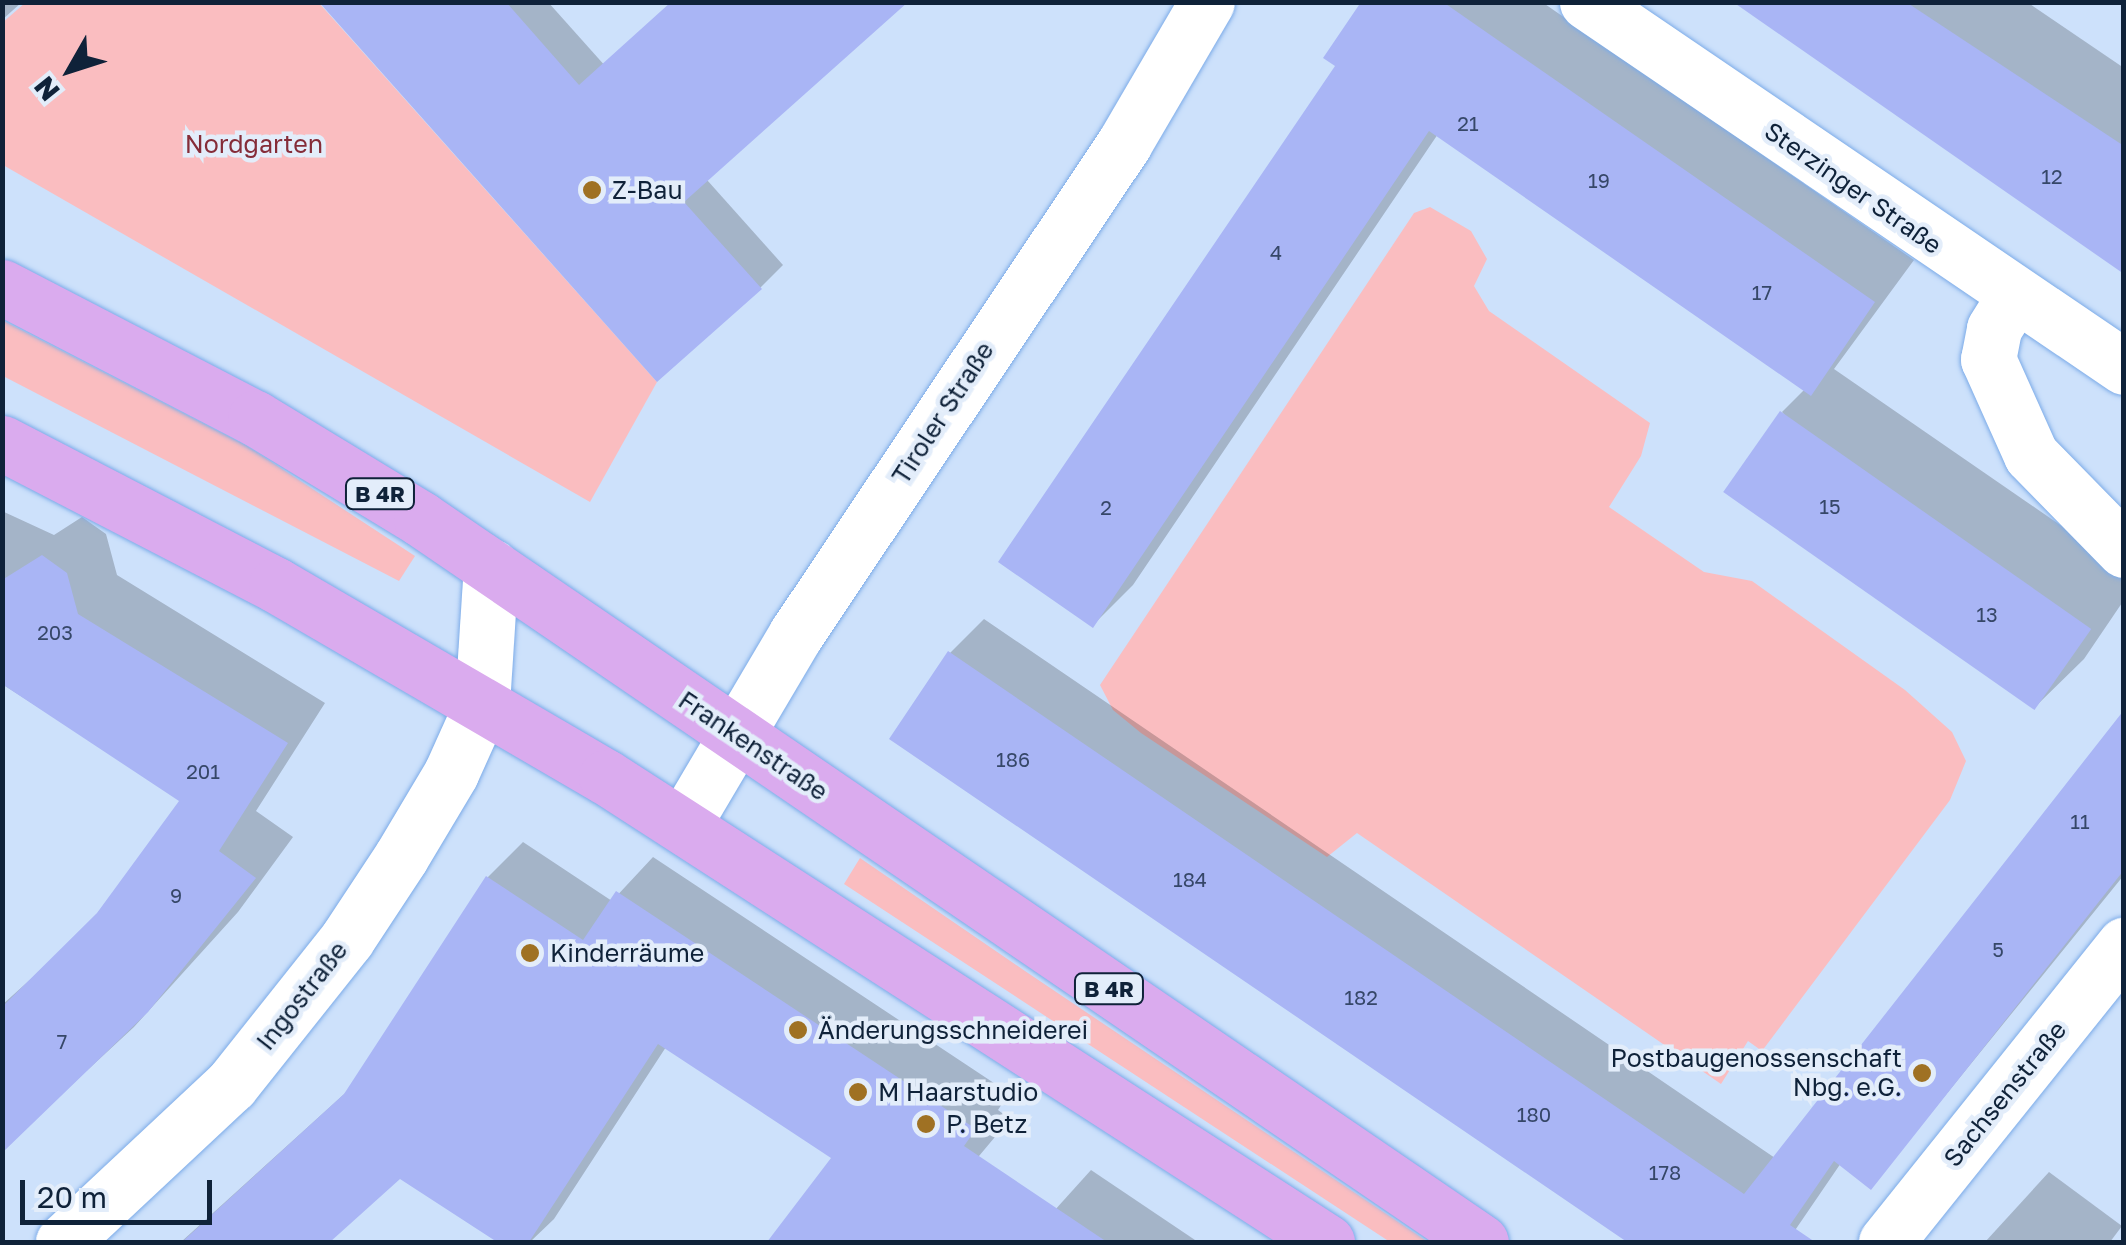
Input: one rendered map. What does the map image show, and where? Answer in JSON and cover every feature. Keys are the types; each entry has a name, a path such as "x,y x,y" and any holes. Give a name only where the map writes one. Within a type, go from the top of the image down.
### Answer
{"main road":[{"name":"Frankenstraße","path":"2,287 255,418 491,566 1480,1242"},
{"path":"2,443 276,585 683,825 1327,1242"}],"street":[{"name":"Tiroler Straße","path":"683,825 796,634 1124,144 1207,2"},
{"name":"Sterzinger Straße","path":"1587,2 2013,298 2124,367"},
{"path":"2013,298 1994,329 1988,359 2031,454 2124,550"},
{"name":"Ingostraße","path":"63,1242 231,1084 288,1018 401,857 452,773 482,704 491,566"},
{"name":"Sachsenstraße","path":"1886,1242 2124,945"}],"green space":[{"name":"Nordgarten","path":"25,3 319,3 657,382 590,502 3,165 2,23"},
{"path":"1430,207 1471,231 1487,259 1474,286 1489,311 1650,423 1641,456 1609,507 1704,572 1752,581 1905,690 1952,732 1966,761 1950,800 1762,1051 1748,1041 1721,1084 1357,833 1327,857 1141,733 1113,710 1100,685 1414,213"},
{"path":"2,320 247,446 415,556 399,581 3,376"},
{"path":"860,858 1428,1242 1390,1242 844,884"}],"building":[{"name":"Z-Bau","path":"319,2 506,2 579,85 671,2 908,2 684,202 762,289 657,382"},
{"path":"1361,2 1443,2 1875,302 1811,396 1429,131 1093,628 998,562 1335,66 1323,58"},
{"path":"1733,2 1906,2 2124,146 2124,274"},
{"path":"1780,411 2091,629 2034,710 1723,492"},
{"path":"42,555 67,573 78,614 288,743 219,851 256,878 148,1012 2,1153 2,1007 97,913 179,801 2,684 2,580"},
{"path":"948,651 1744,1194 2124,710 2124,870 1871,1190 1834,1161 1790,1225 1815,1242 1627,1242 889,739"},
{"path":"486,876 583,940 616,891 976,1129 964,1146 1107,1242 767,1242 831,1158 658,1044 529,1242 497,1242 400,1179 330,1242 182,1242 344,1094"}],"place":[{"name":"Z-Bau","path":"592,190"},
{"name":"Kinderräume","path":"530,953"},
{"name":"Änderungsschneiderei","path":"798,1030"},
{"name":"Postbaugenossenschaft Nbg. e.G.","path":"1922,1073"},
{"name":"M Haarstudio","path":"858,1092"},
{"name":"P. Betz","path":"926,1124"}]}
